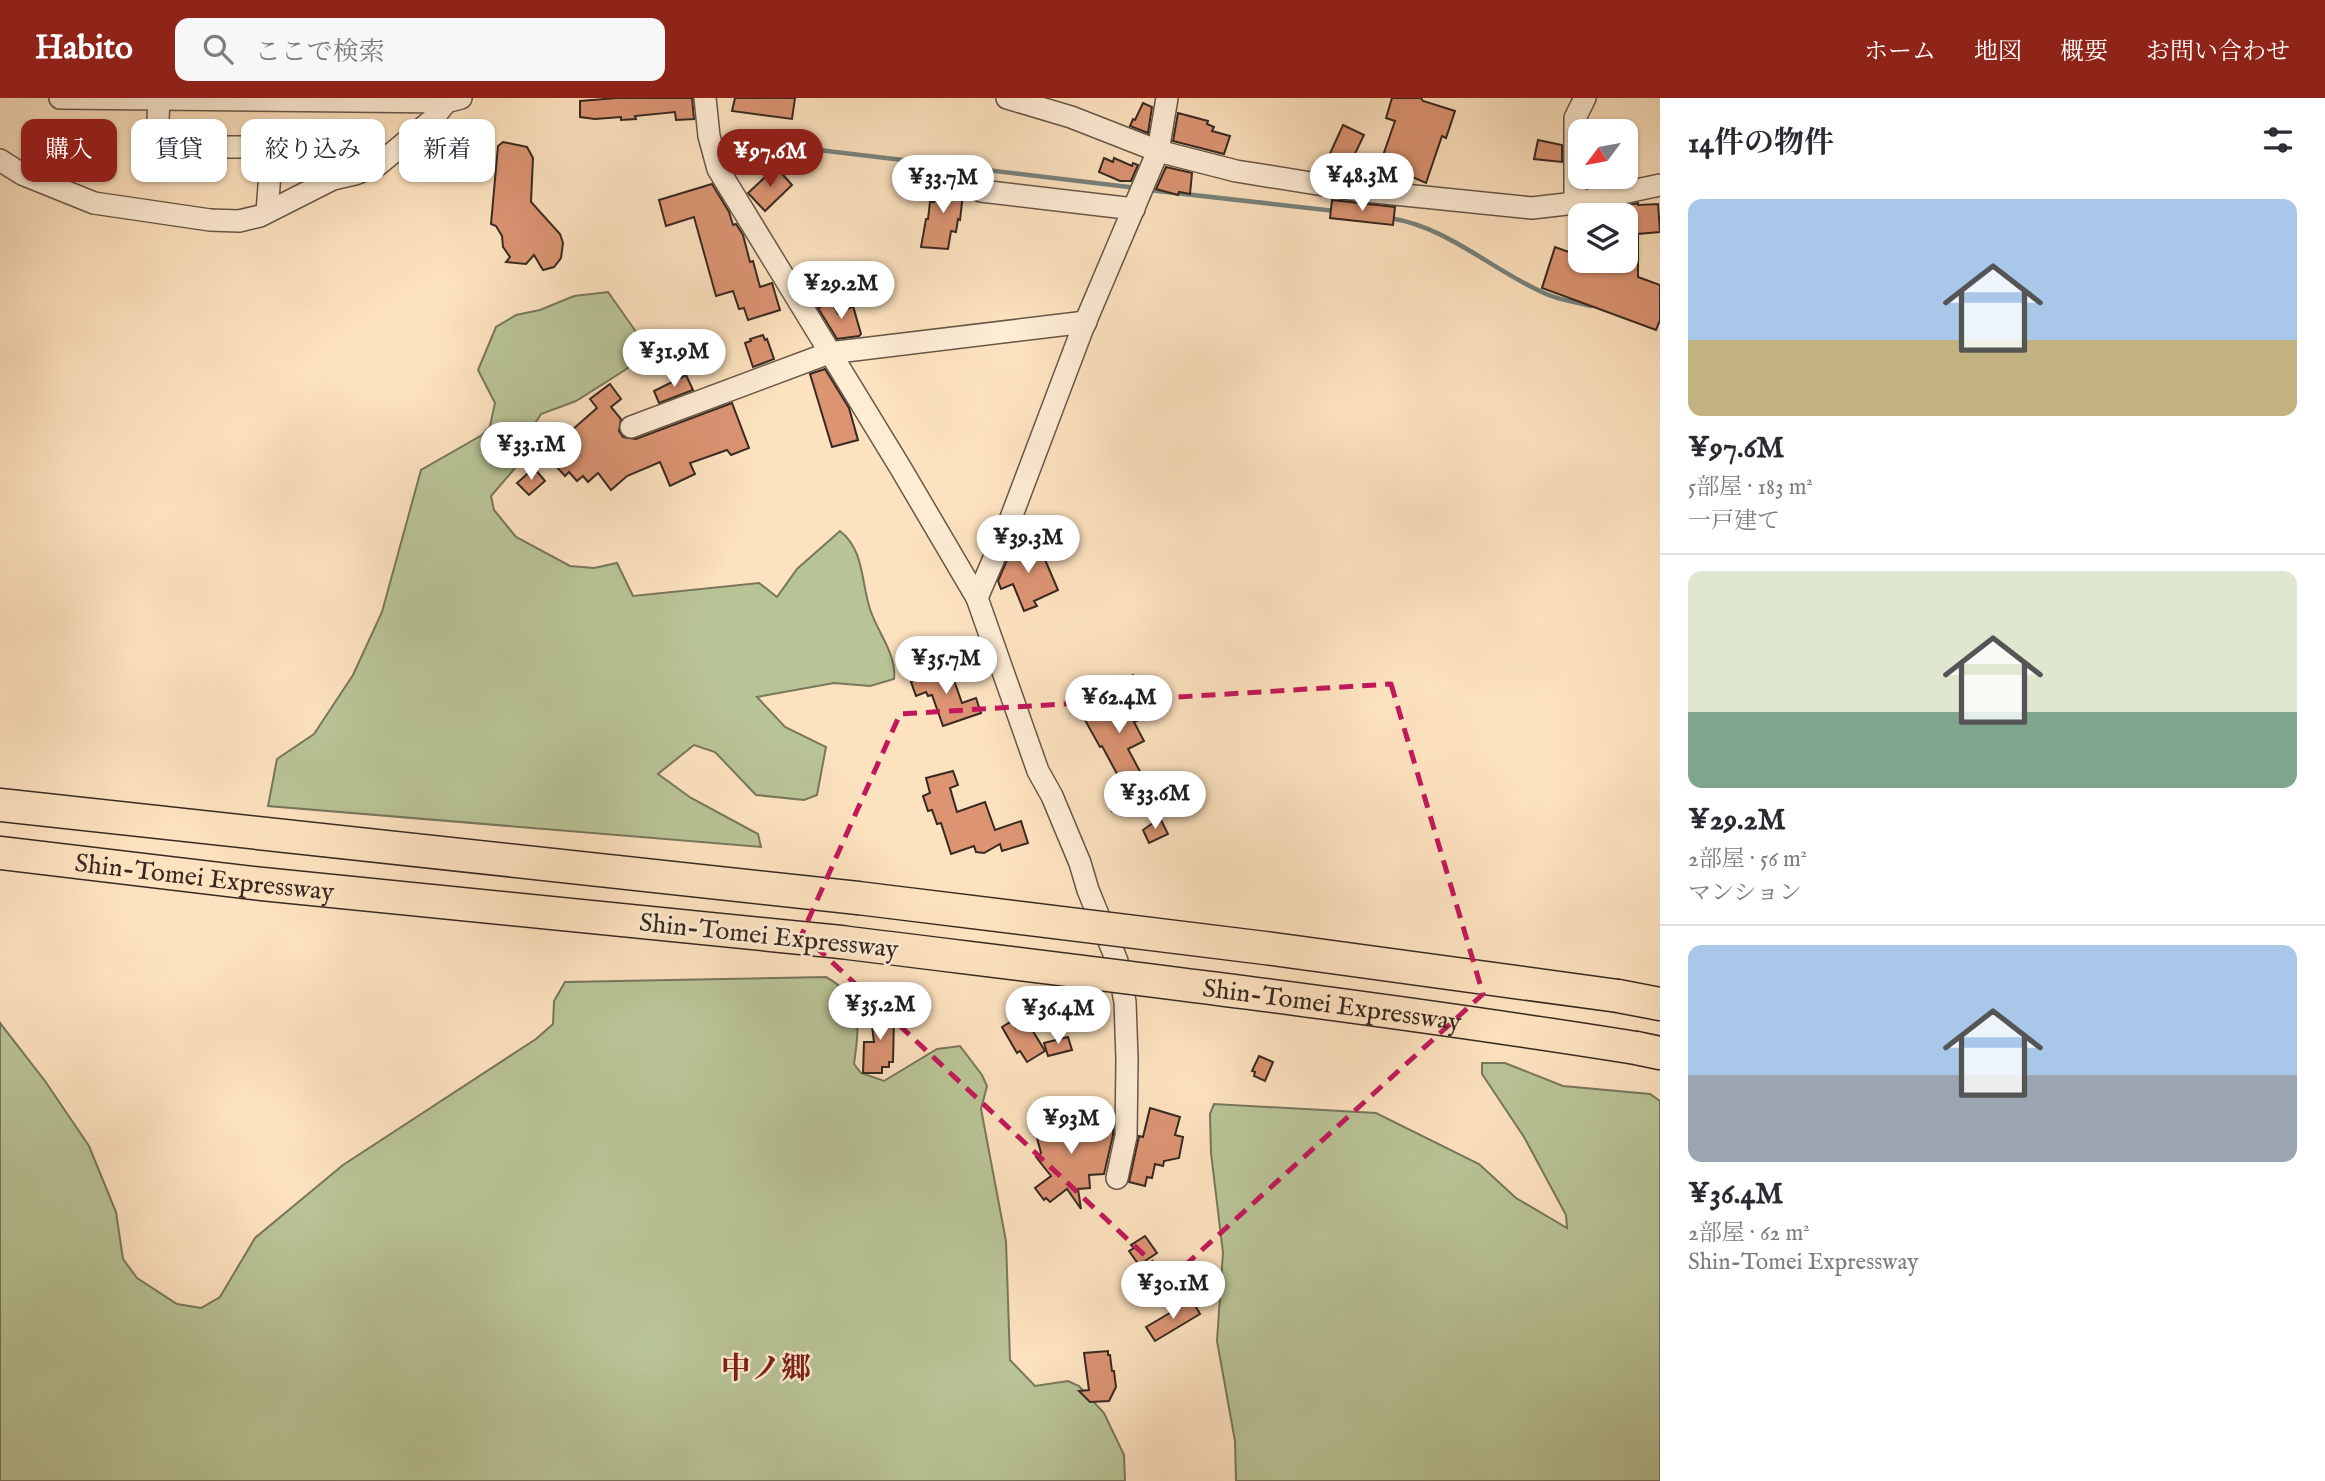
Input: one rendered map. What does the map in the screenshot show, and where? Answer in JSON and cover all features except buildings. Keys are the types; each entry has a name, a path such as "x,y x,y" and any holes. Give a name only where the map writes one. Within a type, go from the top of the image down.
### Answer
{"highway":[{"name":"Shin-Tomei Expressway","path":"0,805 858,898 1265,948 1660,1004"},
{"name":"Shin-Tomei Expressway","path":"0,853 262,884 841,942 1256,993 1505,1027 1648,1051"}],"street":[{"path":"60,98 454,100"},
{"path":"705,98 709,136 718,169 978,598 1038,771 1052,796 1080,863 1117,961 1125,1002 1126,1136 1117,1178"},
{"path":"1007,98 1071,117 1158,151 1236,171 1355,190 1532,208 1568,204"},
{"path":"978,598 1086,322 1158,151 1167,98"},
{"path":"1585,98 1575,118 1575,203 1660,185"},
{"path":"159,100 157,139 166,147 259,147 266,150 271,160 267,212"},
{"path":"0,160 22,174 94,203 239,221 267,212 333,179 379,165 454,100"},
{"path":"981,191 1134,209"},
{"path":"631,427 829,352 1086,322"}],"highlighted area":[{"path":"1391,684 1483,994 1170,1279 802,934 900,714"}],"green space":[{"path":"608,292 644,343 644,356 576,401 541,414 534,425 523,459 491,496 494,510 516,537 570,566 594,568 617,563 633,596 759,583 777,597 797,569 840,531 854,548 858,558 871,612 893,662 894,679 870,686 834,683 757,697 785,727 826,747 817,795 804,800 756,795 715,752 694,745 658,774 691,798 758,834 761,847 268,806 277,759 314,734 353,675 382,612 421,470 482,435 490,426 495,403 478,370 496,327 516,315 540,310 574,296"},
{"path":"826,977 847,994 853,1004 857,1026 854,1064 861,1073 884,1081 937,1049 960,1046 982,1075 987,1086 981,1109 1006,1241 1010,1360 1035,1386 1068,1381 1079,1386 1104,1413 1124,1455 1125,1481 0,1481 0,1023 45,1081 89,1146 116,1212 123,1259 137,1278 177,1304 201,1308 220,1297 255,1238 343,1165 536,1039 553,1024 554,1001 565,982"},
{"path":"1482,1063 1505,1063 1563,1086 1650,1094 1660,1101 1660,1481 1236,1481 1235,1441 1217,1341 1223,1253 1211,1153 1210,1114 1214,1104 1376,1113 1479,1164 1516,1198 1567,1228 1566,1215 1524,1137 1482,1074"}],"waterway":[{"path":"734,140 1137,188"},
{"path":"1149,190 1335,211"},
{"path":"1389,218 1410,223 1449,239 1525,284 1549,295 1591,306"}],"district":[{"name":"中ノ郷","path":"766,1368"}]}
